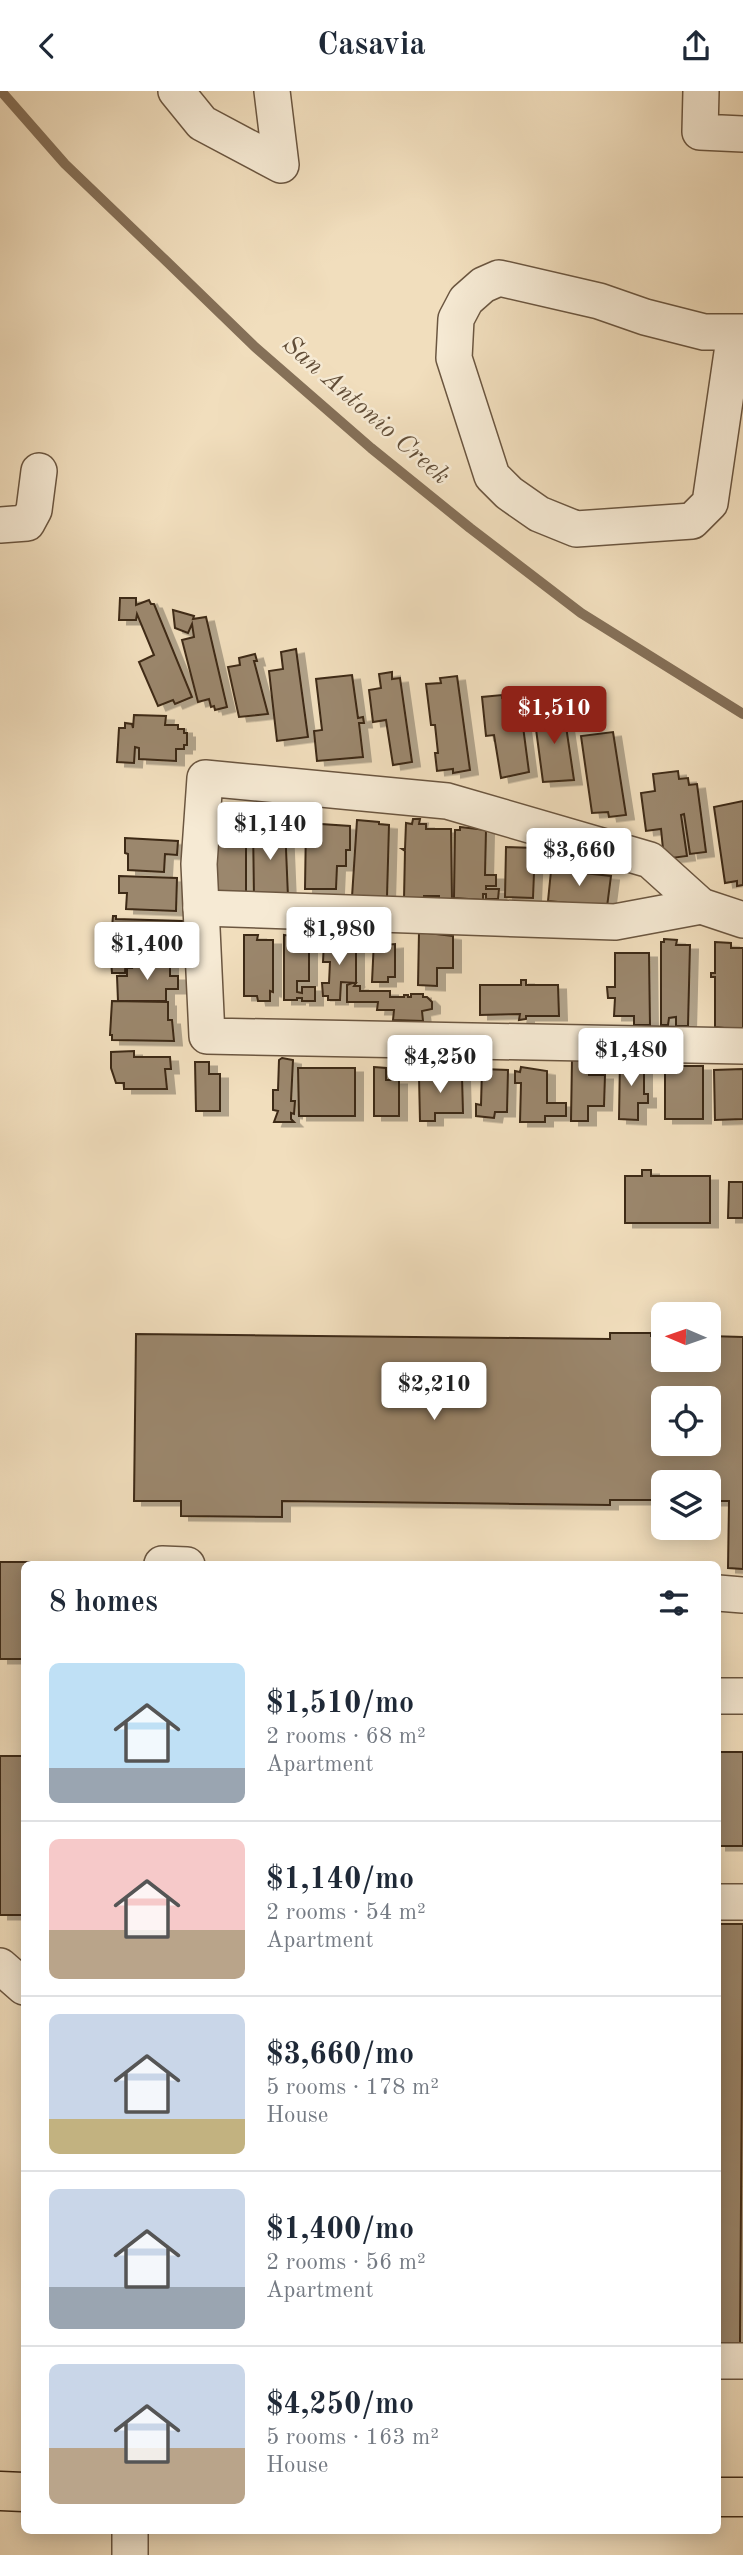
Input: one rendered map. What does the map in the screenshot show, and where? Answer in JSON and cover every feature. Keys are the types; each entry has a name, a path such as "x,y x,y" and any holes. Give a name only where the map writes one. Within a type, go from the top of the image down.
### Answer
{"main road":[{"path":"0,2491 21,2491"},
{"path":"721,2497 743,2497"}],"street":[{"path":"176,91 202,123 281,165 272,91"},
{"path":"701,91 700,132 743,134"},
{"path":"499,278 599,301 645,317 704,332 739,332 710,503 692,521 576,529 539,514 509,493 492,476 454,358 456,319 466,300 483,285 499,278"},
{"path":"0,525 27,523 34,510 40,471"},
{"path":"743,920 701,906 650,860 447,801 205,778 199,864 207,1036 743,1046"},
{"path":"201,908 615,922 701,906"},
{"path":"721,1593 743,1595"},
{"path":"721,1696 743,1696"},
{"path":"721,1902 743,1902"},
{"path":"0,1966 21,1984"},
{"path":"721,2361 743,2361"},
{"path":"130,2534 130,2555"}],"building":[{"path":"120,598 136,598 136,605 149,600 154,604 192,697 175,704 173,700 158,706 139,662 154,655 137,614 136,620 119,620"},
{"path":"173,610 194,616 193,619 206,617 227,707 215,710 209,699 198,702 182,640 194,637 192,624 188,633 175,628"},
{"path":"296,649 308,737 277,741 269,671 283,669 281,652"},
{"path":"255,654 257,661 254,661 268,714 239,717 228,667 240,665 239,658"},
{"path":"392,672 392,679 400,678 412,762 393,765 386,720 373,722 369,690 381,688 379,674"},
{"path":"352,675 358,718 363,717 364,723 359,723 363,757 317,761 314,731 322,730 316,679"},
{"path":"457,676 470,770 453,773 453,769 437,771 435,725 431,725 426,684 441,683 440,678"},
{"path":"502,695 502,698 519,696 529,772 501,778 494,735 486,736 482,697"},
{"path":"563,706 574,780 543,782 534,714 549,716 548,708"},
{"path":"134,715 166,716 165,725 178,725 178,729 184,729 184,733 187,733 187,745 184,745 184,749 176,749 176,761 139,759 139,748 135,747 134,763 117,762 119,728 125,728 125,723 132,724 133,728"},
{"path":"613,732 626,815 609,817 608,812 592,813 581,736"},
{"path":"678,771 679,779 688,778 689,785 697,784 706,852 690,854 684,814 681,815 687,856 664,859 661,829 646,831 641,793 655,791 653,774"},
{"path":"743,801 743,885 737,886 737,881 725,883 714,807"},
{"path":"413,819 420,819 419,824 426,824 426,829 451,829 452,901 439,900 439,896 404,899 405,851 402,849 405,849 406,823 412,824"},
{"path":"357,820 389,825 387,897 352,897"},
{"path":"217,822 246,824 246,893 217,891"},
{"path":"269,823 268,825 285,825 288,897 254,899 253,824"},
{"path":"306,823 350,826 350,850 346,850 346,866 337,866 336,889 305,889"},
{"path":"460,827 486,830 485,875 496,875 496,886 486,886 486,889 499,889 498,899 486,899 486,894 483,894 483,900 454,898 455,830 460,830"},
{"path":"125,838 178,841 177,855 165,854 164,872 128,870"},
{"path":"506,847 535,848 533,898 505,897"},
{"path":"557,864 567,865 566,871 611,876 607,907 548,901 551,871 557,871"},
{"path":"119,876 177,878 176,911 126,909 127,893 119,893"},
{"path":"113,916 116,916 116,919 182,921 181,935 186,935 185,947 151,948 151,955 148,954 148,957 126,956 125,973 112,973 110,949"},
{"path":"419,932 453,936 453,968 437,968 437,986 418,985"},
{"path":"244,935 258,935 257,940 273,940 273,992 270,991 270,1001 258,1001 257,996 244,996"},
{"path":"284,935 309,938 309,981 297,981 297,992 302,993 302,987 315,987 315,1001 302,1001 302,998 284,1000"},
{"path":"664,939 677,940 676,945 690,945 688,1026 676,1026 676,1017 669,1018 668,1025 661,1025 661,942 664,942"},
{"path":"374,940 386,940 386,945 395,944 395,977 388,977 388,982 372,982"},
{"path":"324,941 356,944 356,983 341,982 340,1000 328,1000 328,996 323,996 322,983 329,983 330,962 323,962"},
{"path":"715,942 731,943 731,948 743,948 743,1030 715,1027 715,977 711,977 711,973 715,973"},
{"path":"615,953 649,953 650,1025 634,1025 634,1016 614,1016 615,998 608,998 607,987 615,987"},
{"path":"147,959 147,962 166,960 166,963 170,963 170,976 178,976 178,989 166,989 166,1001 118,1001 117,976 127,976 127,968 132,968 131,963 141,963 141,960"},
{"path":"521,980 526,980 526,985 558,985 559,1016 526,1016 526,1019 519,1020 520,1014 480,1015 480,985 521,985"},
{"path":"356,983 354,986 360,986 360,991 390,991 390,997 423,994 423,997 432,1002 432,1009 422,1011 423,1021 393,1020 394,1010 377,1010 378,1002 347,1002 347,985"},
{"path":"112,1001 168,1002 168,1020 172,1020 174,1041 112,1040"},
{"path":"134,1051 134,1057 170,1057 171,1069 165,1069 167,1089 124,1089 124,1083 116,1083 111,1068 111,1052"},
{"path":"572,1059 589,1059 589,1075 605,1075 604,1106 588,1106 588,1121 571,1121"},
{"path":"620,1059 639,1059 639,1062 644,1062 644,1094 648,1094 648,1103 638,1103 638,1120 619,1119"},
{"path":"279,1060 293,1060 291,1101 295,1101 291,1119 294,1122 274,1122 278,1111 273,1110 273,1090 278,1090"},
{"path":"195,1062 209,1062 209,1074 220,1074 220,1111 196,1111"},
{"path":"665,1066 703,1066 703,1119 665,1119"},
{"path":"374,1067 386,1068 386,1080 399,1080 399,1116 374,1116"},
{"path":"446,1067 446,1076 462,1076 463,1113 435,1113 435,1121 420,1121 419,1076 434,1076 434,1068"},
{"path":"521,1067 547,1071 547,1103 566,1103 566,1116 545,1116 545,1122 520,1122 521,1083 515,1083 515,1071 520,1072"},
{"path":"298,1068 355,1068 355,1116 299,1116"},
{"path":"482,1069 508,1070 507,1112 495,1112 494,1118 476,1116 476,1104 481,1105"},
{"path":"743,1069 743,1119 715,1120 714,1070"},
{"path":"642,1170 651,1170 651,1176 710,1176 710,1223 625,1223 625,1176 642,1176"},
{"path":"729,1182 743,1182 743,1218 728,1218"},
{"path":"610,1333 651,1333 651,1372 721,1372 721,1336 743,1337 743,1569 728,1568 729,1501 721,1501 721,1470 651,1470 651,1500 610,1500 610,1505 282,1501 282,1517 181,1516 181,1501 134,1501 136,1334 610,1339"},
{"path":"0,1562 21,1562 21,1659 0,1659"},
{"path":"721,1752 743,1752 743,1846 721,1846"},
{"path":"0,1756 21,1756 21,1915 0,1915"},
{"path":"721,1924 743,1924 740,2343 721,2343"}],"waterway":[{"name":"San Antonio Creek","path":"1,91 65,164 255,347 371,448 581,613 743,714"}]}
